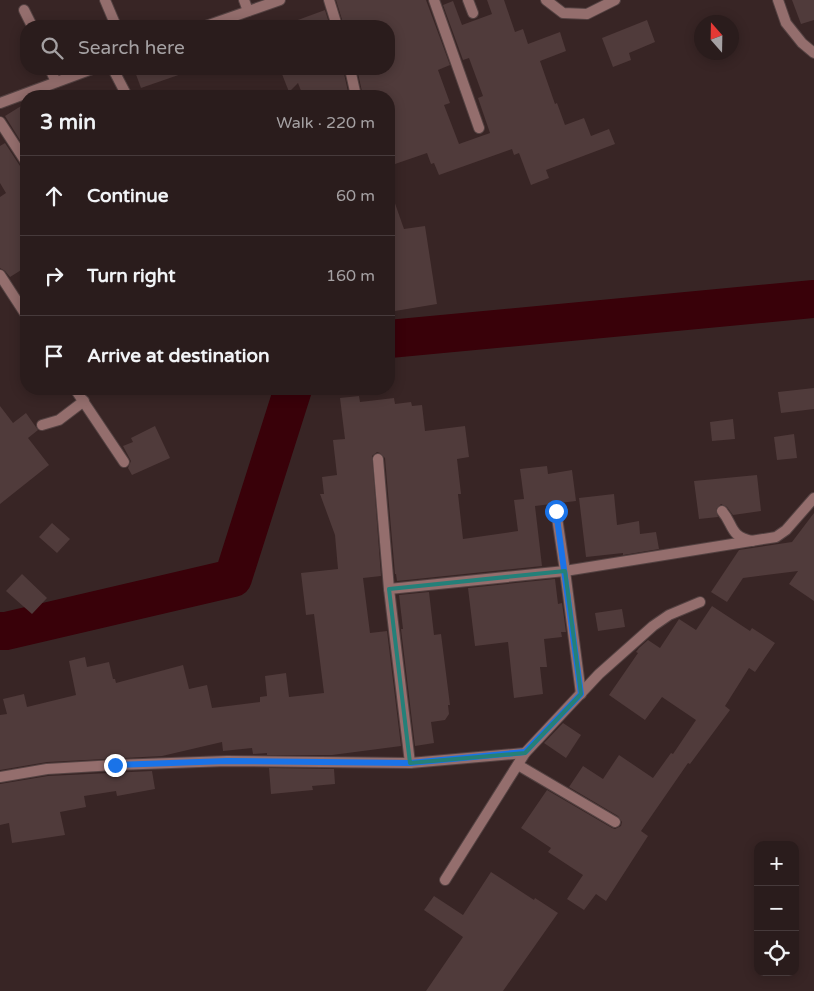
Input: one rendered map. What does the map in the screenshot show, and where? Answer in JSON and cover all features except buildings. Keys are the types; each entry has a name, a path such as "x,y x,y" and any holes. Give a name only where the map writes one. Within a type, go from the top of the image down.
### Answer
{"street":[{"path":"105,0 113,20"},
{"path":"244,0 248,11"},
{"path":"223,20 280,0"},
{"path":"329,0 335,20"},
{"path":"434,0 479,128"},
{"path":"468,0 472,13"},
{"path":"546,0 563,13 587,14 615,0"},
{"path":"778,0 786,23 802,44 814,53"},
{"path":"24,10 29,20"},
{"path":"53,75 56,82"},
{"path":"32,90 75,75"},
{"path":"116,75 124,90"},
{"path":"351,75 355,90"},
{"path":"1,100 20,94"},
{"path":"0,122 20,153"},
{"path":"1,280 20,307"},
{"path":"80,395 124,462"},
{"path":"42,425 60,420 84,401"},
{"path":"378,460 389,589 410,763"},
{"path":"389,589 565,570 776,537 786,530 814,498"},
{"path":"556,511 581,694"},
{"path":"722,511 735,534 742,539 752,541"},
{"path":"445,880 525,752 599,674 653,626 669,615 700,602"},
{"path":"0,777 47,768 125,764 227,761 410,763 525,752"},
{"path":"518,765 614,822"}],"highlighted area":[{"path":"565,571 581,694 525,753 410,763 389,589"}],"waterway":[{"path":"395,338 814,299"},
{"path":"0,631 233,578 291,395"}],"route":[{"path":"115,765 227,761 410,763 525,752 581,694 556,511"}]}
